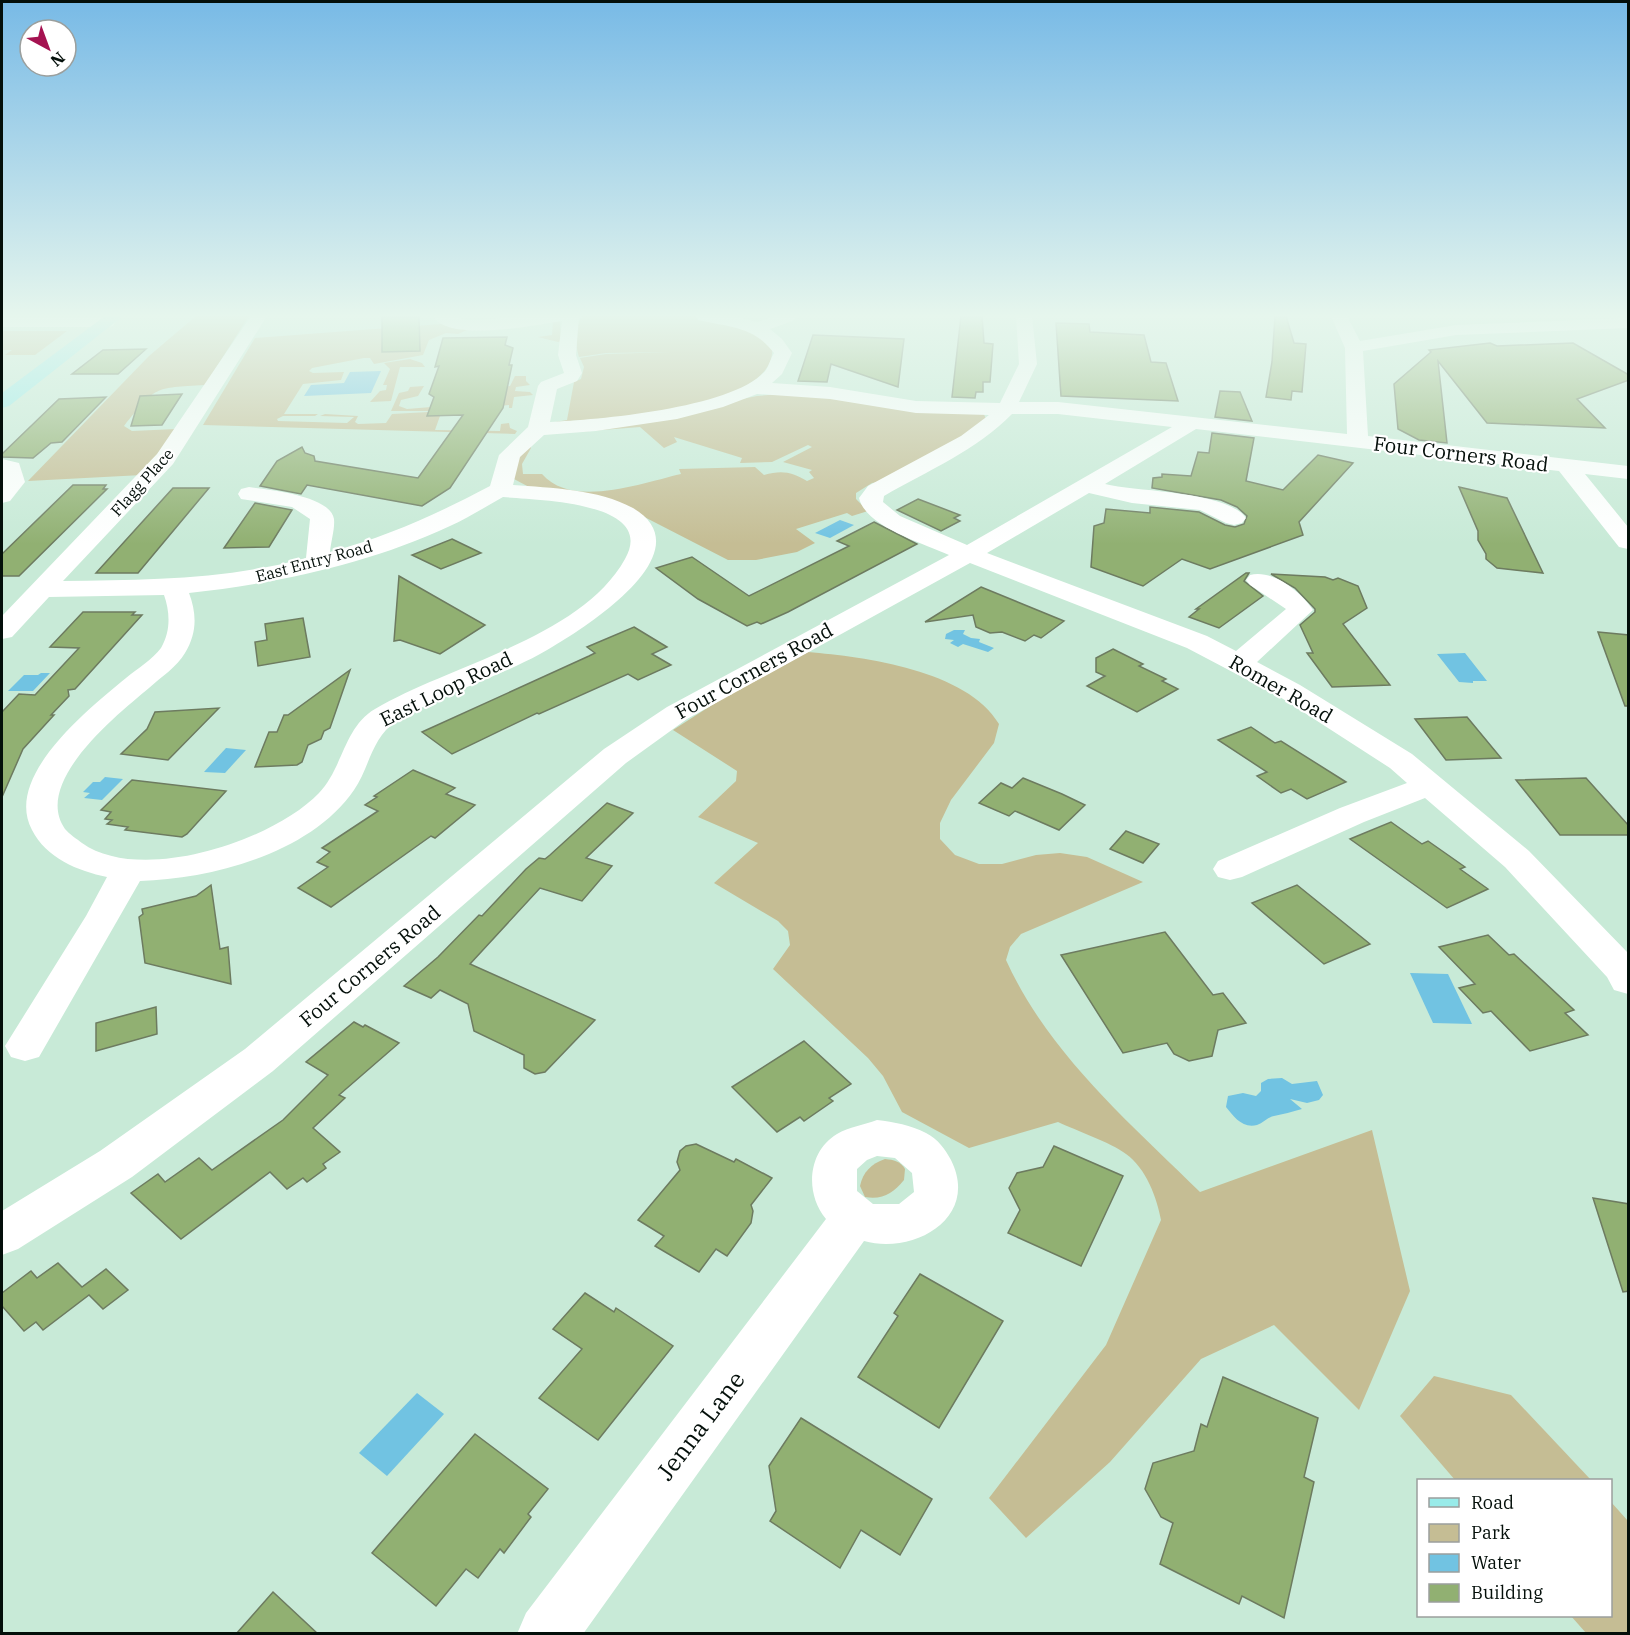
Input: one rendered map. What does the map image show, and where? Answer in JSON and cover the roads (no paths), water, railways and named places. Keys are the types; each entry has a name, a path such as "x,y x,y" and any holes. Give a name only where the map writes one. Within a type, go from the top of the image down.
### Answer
{"main road":[{"path":"2,402 15,392"}],"street":[{"name":"Flagg Place","path":"2,631 165,459 210,392"},
{"path":"499,490 505,479 510,455 538,429 547,392"},
{"path":"538,429 650,419 688,411 743,392"},
{"path":"820,392 916,407 1089,410 1193,423"},
{"path":"1007,408 1014,392"},
{"path":"1356,392 1358,442"},
{"name":"Romer Road","path":"1007,408 992,423 968,440 876,491 870,498 872,505 892,521 968,554 1197,642 1290,691 1401,761 1430,785 1517,860 1626,973"},
{"name":"Four Corners Road","path":"2,1235 116,1164 260,1060 615,756 659,725 735,679 968,554 1193,423 1629,472"},
{"path":"2,465 11,468 14,482 13,486 2,496"},
{"path":"1567,466 1629,542"},
{"path":"1087,486 1138,497 1209,505 1223,510 1234,518"},
{"name":"East Entry Road","path":"43,589 174,587 253,578 367,549 433,525 499,490"},
{"name":"East Loop Road","path":"174,587 183,620 182,635 171,654 74,741 44,786 42,803 44,822 51,835 63,847 104,866 128,870 162,869 220,858 252,848 301,823 328,802 342,786 362,740 373,725 384,716 528,649 567,627 624,583 641,555 646,540 642,528 630,517 613,508 564,498 499,490"},
{"path":"249,494 298,501 322,516 323,524 316,551 319,563"},
{"path":"1238,664 1300,610 1293,601 1259,580"},
{"path":"1230,869 1352,815 1430,785"},
{"path":"25,1046 103,917 128,870"},
{"name":"Jenna Lane","path":"547,1634 854,1218"}],"water":[{"path":"306,392 371,392 371,393 304,396"},
{"path":"840,520 854,525 830,538 815,533"},
{"path":"954,630 965,630 963,634 980,639 979,642 994,648 988,652 963,644 958,647 950,643 954,640 945,639 946,634"},
{"path":"1465,653 1487,681 1459,682 1437,654"},
{"path":"50,673 33,691 8,691 24,675"},
{"path":"226,748 246,750 225,773 204,772"},
{"path":"105,777 123,779 102,800 84,798 90,793 83,792 93,782 100,782"},
{"path":"1410,973 1448,974 1472,1024 1433,1023"},
{"path":"1282,1078 1292,1084 1317,1081 1323,1095 1319,1100 1307,1103 1290,1099 1302,1109 1272,1117 1252,1126 1243,1124 1226,1107 1228,1096 1243,1093 1256,1096 1261,1091 1261,1083 1268,1079"},
{"path":"417,1393 444,1414 387,1476 359,1453"}]}
